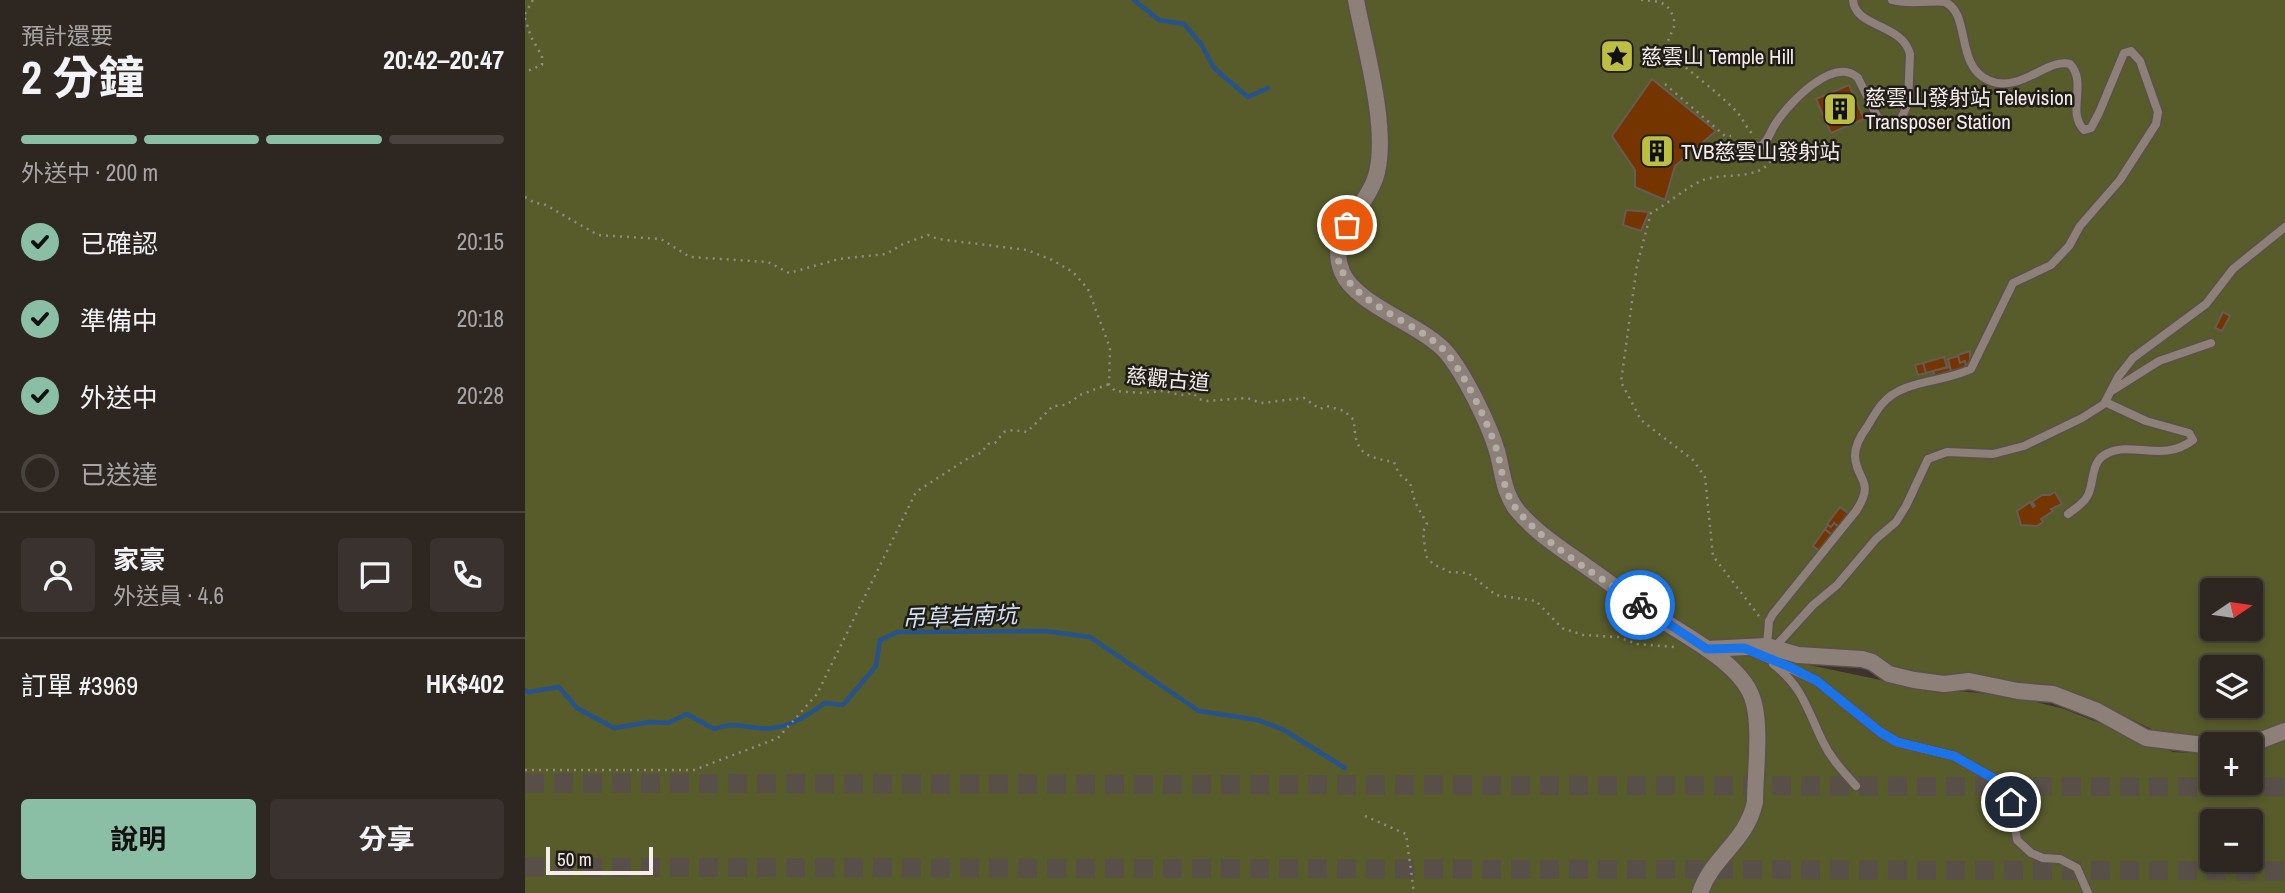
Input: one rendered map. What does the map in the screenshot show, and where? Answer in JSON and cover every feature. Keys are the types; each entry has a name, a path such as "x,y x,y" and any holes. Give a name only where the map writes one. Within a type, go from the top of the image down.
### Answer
{"street":[{"path":"1356,0 1380,126 1381,150 1374,181 1338,242 1338,260 1343,276 1361,294 1433,340 1451,359 1489,429 1508,495 1525,518 1580,562 1707,649 1731,669 1748,688 1752,697 1756,715 1755,802 1746,829 1715,863 1700,893"},
{"path":"1707,649 1744,648 1862,659 1872,662 1889,674 1914,680 1944,684 1973,682 2018,691 2053,694 2098,711 2146,738 2200,745"},
{"path":"2263,740 2283,734"}],"lane":[{"path":"1696,151 1755,148 1767,141 1775,124 1801,94 1827,75 1841,70 1858,78 1882,121 1901,119 1908,103 1908,47 1882,25 1861,17 1853,0"},
{"path":"1856,786 1834,761 1800,692 1769,651 1768,627 1773,614 1856,512 1863,499 1864,482 1856,463 1855,452 1861,436 1882,403 1902,390 1966,371 1974,366 2013,283 2051,265 2069,246 2080,226 2120,180 2156,124 2158,112 2140,61 2131,51 2124,53 2091,128 2084,130 2079,124 2076,111 2078,79 2070,64 2060,63 2014,83 1987,80 1969,62 1957,15 1948,3 1903,3 1892,0"},
{"path":"1769,651 1837,585 1876,539 1896,522 1928,459 1947,452 1993,454 2024,446 2082,418 2105,402 2118,377 2133,358 2206,304 2233,269 2285,227"},
{"path":"2111,391 2159,360 2211,343"},
{"path":"2068,513 2087,497 2098,461 2105,454 2115,450 2170,450 2193,440 2189,433 2146,421 2105,402"},
{"path":"1769,651 1790,667 1817,681 1880,732 1897,742 1954,756 2000,782 2011,802 2017,840 2031,853 2043,858 2060,859 2077,867 2088,893"}],"path":[{"path":"525,72 543,65 542,56 531,37 525,16 533,0"},
{"path":"1641,0 1659,1 1670,9 1675,24 1668,41 1673,54 1735,110 1752,134"},
{"path":"1665,84 1725,136 1733,137"},
{"path":"1746,136 1771,133 1775,151 1772,159 1759,171 1701,181 1651,213 1637,265 1621,382 1641,420 1693,460 1705,477 1713,556 1768,627"},
{"name":"慈觀古道","path":"525,197 535,203 544,204 598,235 661,239 690,257 768,262 789,273 839,259 886,254 903,244 928,236 1027,250 1073,272 1088,289 1110,348 1109,384 1115,391 1164,391 1181,395 1193,393 1206,401 1247,398 1261,404 1304,398 1320,409 1327,405 1344,411 1355,420 1355,440 1359,450 1376,459 1394,463 1399,474 1410,483 1415,502 1427,524 1423,532 1426,556 1433,564 1450,572 1468,573 1496,595 1536,601 1562,628 1583,635 1618,637 1637,644 1679,647"},
{"path":"525,770 694,770 778,738 817,694 916,492 970,457 981,453 988,444 995,443 1003,432 1027,432 1053,406 1066,405 1080,395 1109,384"},
{"path":"1365,816 1406,834 1414,893"}],"green space":[{"path":"525,0 2285,0 2285,724 2259,732 2200,732 2200,739 2157,732 2068,695 2015,682 1916,674 1757,637 1727,640 1790,661 1914,687 2012,696 2064,709 2173,752 2200,753 2200,795 2263,795 2263,745 2285,738 2285,893 525,893"}],"building":[{"name":"TVB慈雲山發射站","path":"1652,79 1716,131 1675,166 1665,200 1635,187 1635,170 1612,136"},
{"name":"慈雲山發射站 Television Transposer Station","path":"1849,85 1864,119 1831,133 1816,99"},
{"path":"1626,210 1649,212 1641,231 1623,225"},
{"path":"2223,312 2230,316 2222,331 2215,328"},
{"path":"1970,351 1970,360 1966,367 1965,361 1960,363 1958,355"},
{"path":"1958,356 1960,363 1965,361 1966,367 1951,371 1948,359"},
{"path":"1944,357 1947,367 1926,373 1923,363"},
{"path":"1923,363 1926,373 1918,375 1915,365"},
{"path":"1950,367 1951,371 1935,376 1933,371"},
{"path":"2055,492 2062,504 2051,509 2053,511 2041,519 2043,522 2037,526 2021,525 2017,511 2030,502 2035,506 2032,502 2042,495"},
{"path":"1840,507 1849,514 1839,527 1834,523 1831,527 1827,524"},
{"path":"1834,523 1839,527 1833,536 1825,529"},
{"path":"1825,529 1833,536 1821,552 1813,546"}],"waterway":[{"path":"1134,0 1159,20 1184,24 1201,44 1214,68 1248,97 1268,88"},
{"name":"吊草岩南坑","path":"525,690 528,692 559,687 577,708 614,728 650,722 668,723 687,714 714,729 732,725 777,727 802,718 825,703 843,705 876,666 880,640 898,632 1045,631 1090,637 1199,711 1258,720 1284,730 1345,768"}],"tunnel":[{"path":"525,783 2285,787"},
{"path":"525,867 2285,871"}],"way so far":[{"path":"1347,225 1338,246 1338,260 1343,276 1361,294 1433,340 1451,359 1489,429 1505,489 1515,508 1549,539 1640,605"}],"place":[{"name":"慈雲山 Temple Hill","path":"1617,56"},
{"name":"慈雲山發射站 Television Transposer Station","path":"1840,109"},
{"name":"TVB慈雲山發射站","path":"1657,151"}],"route":[{"path":"1640,605 1707,649 1744,648 1817,681 1880,732 1897,742 1954,756 2000,782 2011,802"}]}
